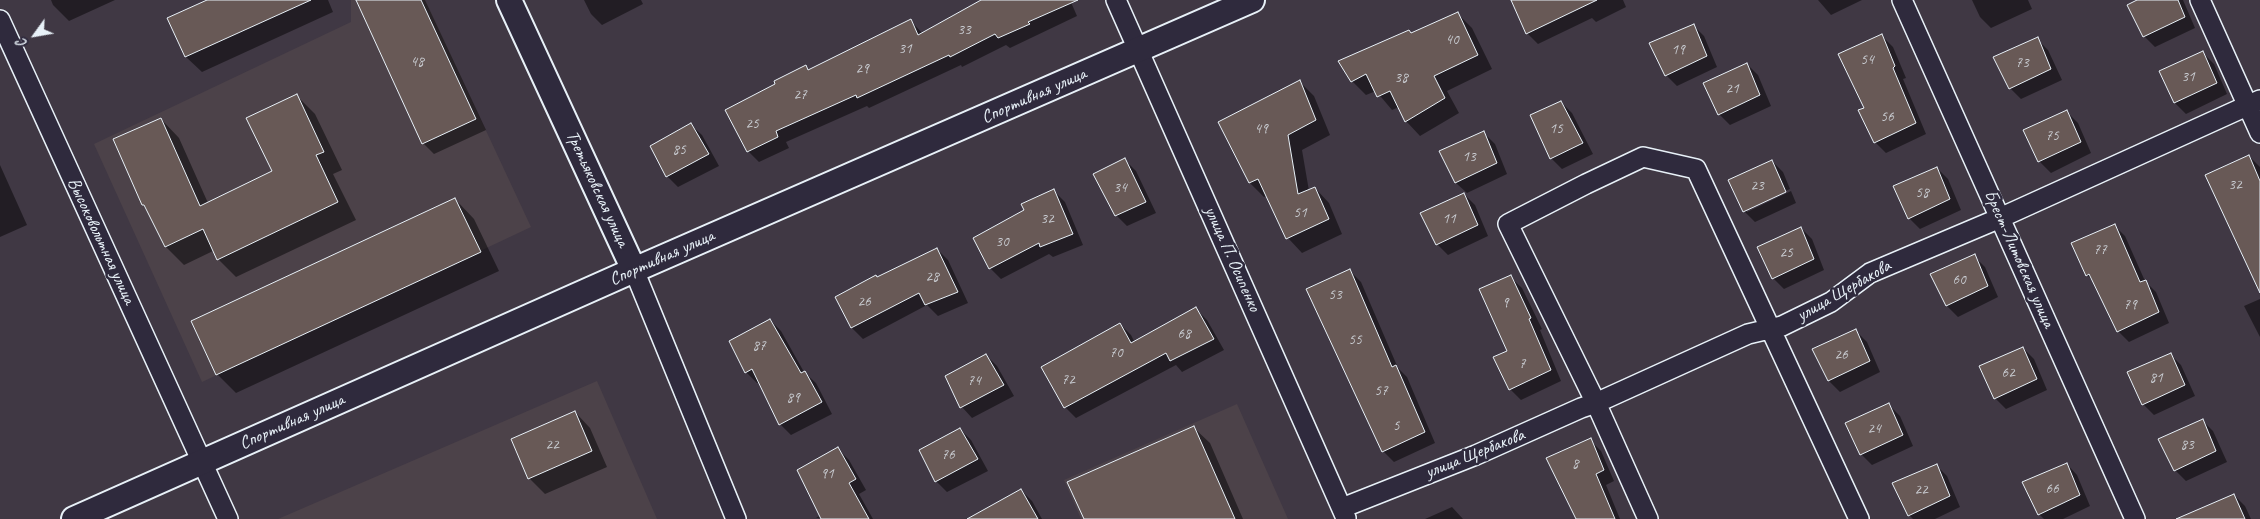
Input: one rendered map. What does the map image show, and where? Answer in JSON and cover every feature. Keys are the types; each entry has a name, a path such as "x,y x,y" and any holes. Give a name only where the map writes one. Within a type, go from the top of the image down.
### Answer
{"street":[{"name":"Третьяковская улица","path":"509,0 634,270 736,519"},
{"name":"улица П. Осипенко","path":"1116,0 1140,50 1344,513"},
{"name":"Спортивная улица","path":"74,519 634,270 1252,0"},
{"name":"Брест-Литовская улица","path":"1902,0 2135,519"},
{"path":"2200,0 2254,103 2260,133"},
{"name":"Высоковольтная улица","path":"0,20 228,519"},
{"name":"улица Щербакова","path":"1344,513 1581,408 1596,404 1748,334 1782,326 1831,302 1870,272 2000,218 2254,103"},
{"path":"1648,519 1596,404 1508,224 1643,157 1696,169 1859,519"}],"shaded area":[{"path":"351,0 425,0 531,227 202,382 94,144 351,22"},
{"path":"597,381 657,519 278,519"},
{"path":"1237,404 1288,519 1081,519 1064,480"}],"building":[{"path":"207,0 311,0 185,57 167,18"},
{"path":"356,0 421,0 476,119 422,144"},
{"path":"981,0 1078,0 1028,22 1030,24 998,38 995,34 950,57 949,55 857,98 856,95 776,131 778,137 747,152 725,110 775,84 774,81 806,65 808,70 911,19 918,35"},
{"path":"1511,0 1597,0 1526,34"},
{"path":"2137,0 2178,0 2185,17 2143,37 2127,5"},
{"path":"1458,12 1478,55 1434,76 1445,98 1405,122 1390,91 1377,97 1366,74 1351,82 1338,61 1409,30 1411,33"},
{"path":"1694,24 1707,56 1665,76 1649,43"},
{"path":"1882,34 1895,66 1893,68 1916,123 1874,143 1858,110 1864,108 1838,54"},
{"path":"2038,37 2051,69 2009,89 1993,57"},
{"path":"2203,51 2217,83 2174,103 2159,71"},
{"path":"1747,63 1760,95 1718,115 1703,83"},
{"path":"1300,80 1316,120 1288,135 1298,194 1315,187 1329,219 1286,239 1258,179 1249,183 1218,122"},
{"path":"297,94 324,152 316,155 338,202 217,260 203,229 165,247 144,205 142,205 113,139 161,118 200,206 272,171 246,118"},
{"path":"1561,101 1583,143 1550,159 1530,115"},
{"path":"2067,110 2081,142 2038,162 2023,130"},
{"path":"691,123 709,154 666,177 650,146"},
{"path":"1484,131 1497,163 1455,183 1439,151"},
{"path":"2249,155 2260,181 2260,293 2205,175"},
{"path":"1125,158 1146,202 1115,216 1093,174"},
{"path":"1772,160 1786,192 1743,212 1728,180"},
{"path":"1937,167 1950,199 1908,219 1893,186"},
{"path":"1054,189 1073,234 1040,247 1039,243 989,269 973,238 1024,210 1021,204"},
{"path":"1464,193 1478,225 1436,245 1420,213"},
{"path":"455,198 481,252 216,375 191,321"},
{"path":"2115,224 2140,282 2146,280 2159,312 2117,332 2089,274 2086,276 2071,243"},
{"path":"1801,227 1814,259 1772,279 1757,247"},
{"path":"937,248 958,292 925,305 919,293 851,328 835,297 876,275 877,277"},
{"path":"1975,254 1988,286 1946,306 1930,274"},
{"path":"1350,269 1392,367 1396,365 1425,432 1382,452 1306,289"},
{"path":"1511,275 1531,318 1529,319 1551,370 1509,390 1493,357 1507,351 1479,289"},
{"path":"1196,307 1214,339 1170,361 1166,353 1064,408 1041,367 1120,323 1131,343"},
{"path":"770,319 801,373 805,371 822,402 779,425 752,369 745,373 729,341"},
{"path":"1856,329 1870,361 1828,381 1812,349"},
{"path":"2023,347 2037,379 1994,399 1979,366"},
{"path":"2171,353 2185,385 2142,405 2127,372"},
{"path":"986,354 1004,385 960,408 945,376"},
{"path":"1889,403 1903,435 1860,455 1845,423"},
{"path":"575,411 592,451 528,479 511,439"},
{"path":"2203,419 2216,451 2174,471 2158,439"},
{"path":"1194,426 1235,519 1084,519 1067,482"},
{"path":"960,428 978,459 935,482 919,450"},
{"path":"1591,438 1604,470 1596,474 1615,519 1576,519 1546,458"},
{"path":"838,447 856,479 849,483 869,519 821,519 797,470"},
{"path":"2067,463 2080,495 2038,515 2022,482"},
{"path":"1937,464 1950,496 1908,516 1892,483"},
{"path":"1021,489 1038,519 967,519"},
{"path":"2234,494 2245,519 2176,519"}]}
